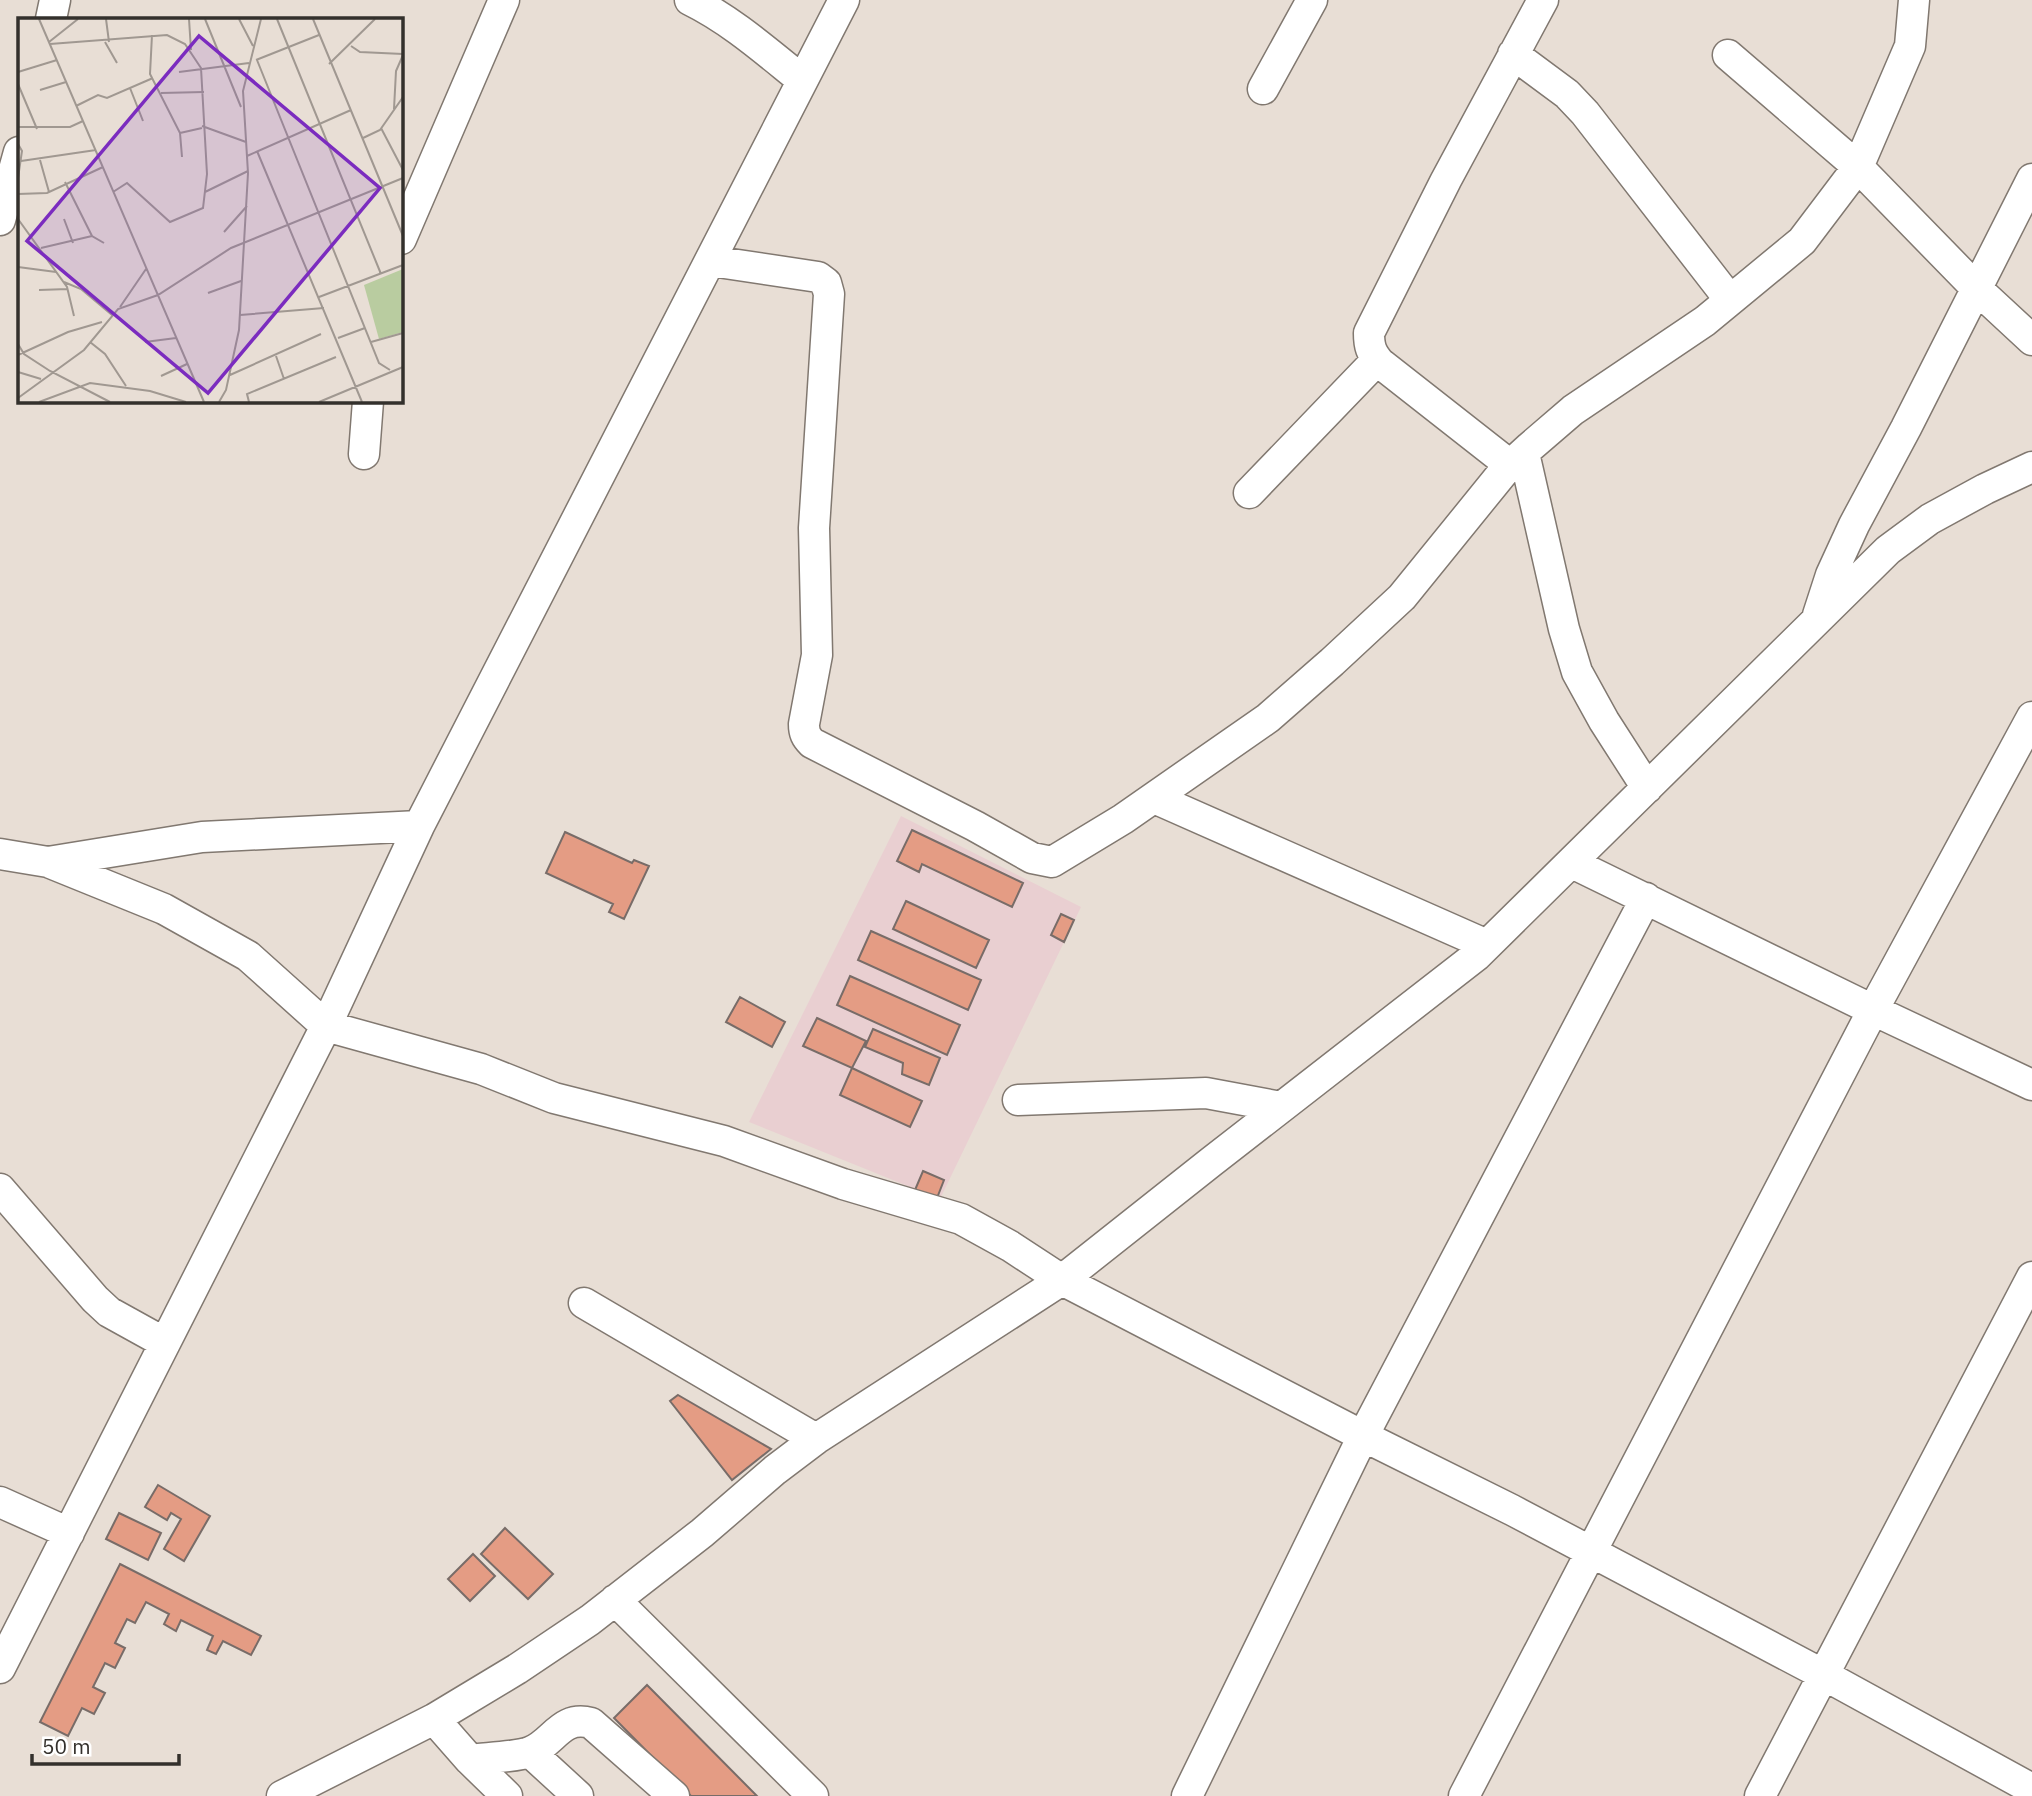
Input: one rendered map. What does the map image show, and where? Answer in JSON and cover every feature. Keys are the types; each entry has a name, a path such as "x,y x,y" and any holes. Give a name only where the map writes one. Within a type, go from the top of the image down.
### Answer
{"street":[{"path":"402,237 503,0"},
{"path":"690,0 748,38 802,80"},
{"path":"0,1668 326,1026 419,826 844,0"},
{"path":"1263,89 1312,0"},
{"path":"1543,0 1446,180 1369,333 1369,345 1377,360 1517,459 1577,672 1604,721 1647,788"},
{"path":"711,261 818,277 826,283 829,294 814,528 817,655 804,724 807,738 812,743 975,825 1032,858 1052,862 1154,798 1268,718 1402,597 1517,459 1573,410 1705,321 1802,241 1858,167 1910,46 1920,7"},
{"path":"1513,54 1567,94 1584,113 1730,300"},
{"path":"1728,55 1858,167 1977,289 2032,340"},
{"path":"0,220 18,156"},
{"path":"1815,621 1853,525 1906,428 2032,179"},
{"path":"1250,493 1377,360"},
{"path":"364,454 369,402"},
{"path":"282,1796 434,1719 517,1669 615,1600 816,1438 1062,1280 1476,956 1888,550 1930,519 2032,467"},
{"path":"1464,1796 1873,1010 2032,717"},
{"path":"1154,798 1487,945"},
{"path":"48,862 202,837 419,826"},
{"path":"0,853 48,862 164,909 248,956 326,1026 481,1069 554,1098 724,1142 843,1184 961,1219 1010,1246 1062,1280 1512,1510 1824,1675 2032,1789"},
{"path":"1572,863 2032,1085"},
{"path":"1187,1796 1363,1436 1646,898"},
{"path":"1018,1100 1206,1093 1281,1107"},
{"path":"0,1189 95,1299 109,1312 165,1343"},
{"path":"1760,1796 2032,1278"},
{"path":"584,1303 816,1438"},
{"path":"0,1502 69,1533"},
{"path":"615,1600 813,1796"},
{"path":"434,1719 507,1796"},
{"path":"470,1760 530,1752 571,1722 581,1721 591,1723 674,1796"},
{"path":"530,1752 578,1796"}],"shaded area":[{"path":"901,816 1081,907 940,1199 749,1122"}],"building":[{"path":"912,830 1023,883 1012,907 922,864 919,872 897,861"},
{"path":"565,832 632,863 634,860 649,866 624,919 609,912 613,904 546,873"},
{"path":"906,901 989,940 976,968 893,929"},
{"path":"1061,914 1074,920 1064,942 1051,935"},
{"path":"871,931 981,980 968,1010 858,960"},
{"path":"850,976 960,1025 947,1055 837,1005"},
{"path":"740,997 785,1022 772,1047 726,1022"},
{"path":"817,1018 866,1041 852,1068 803,1046"},
{"path":"873,1029 940,1058 929,1085 902,1074 903,1063 865,1047"},
{"path":"852,1068 922,1101 910,1127 840,1095"},
{"path":"923,1171 944,1180 937,1198 915,1190"},
{"path":"678,1395 771,1449 732,1480 670,1401"},
{"path":"158,1485 210,1516 184,1561 164,1549 181,1519 171,1513 167,1520 145,1507"},
{"path":"119,1513 161,1533 148,1560 106,1539"},
{"path":"505,1528 553,1574 528,1599 481,1554"},
{"path":"473,1554 495,1576 470,1601 448,1579"},
{"path":"120,1564 261,1636 251,1655 223,1641 216,1654 207,1650 213,1636 181,1620 176,1631 164,1624 169,1614 146,1602 135,1623 127,1619 115,1643 125,1648 115,1668 105,1663 93,1687 105,1693 94,1714 82,1708 68,1736 40,1722"},
{"path":"647,1685 757,1796 691,1796 614,1718"}]}
